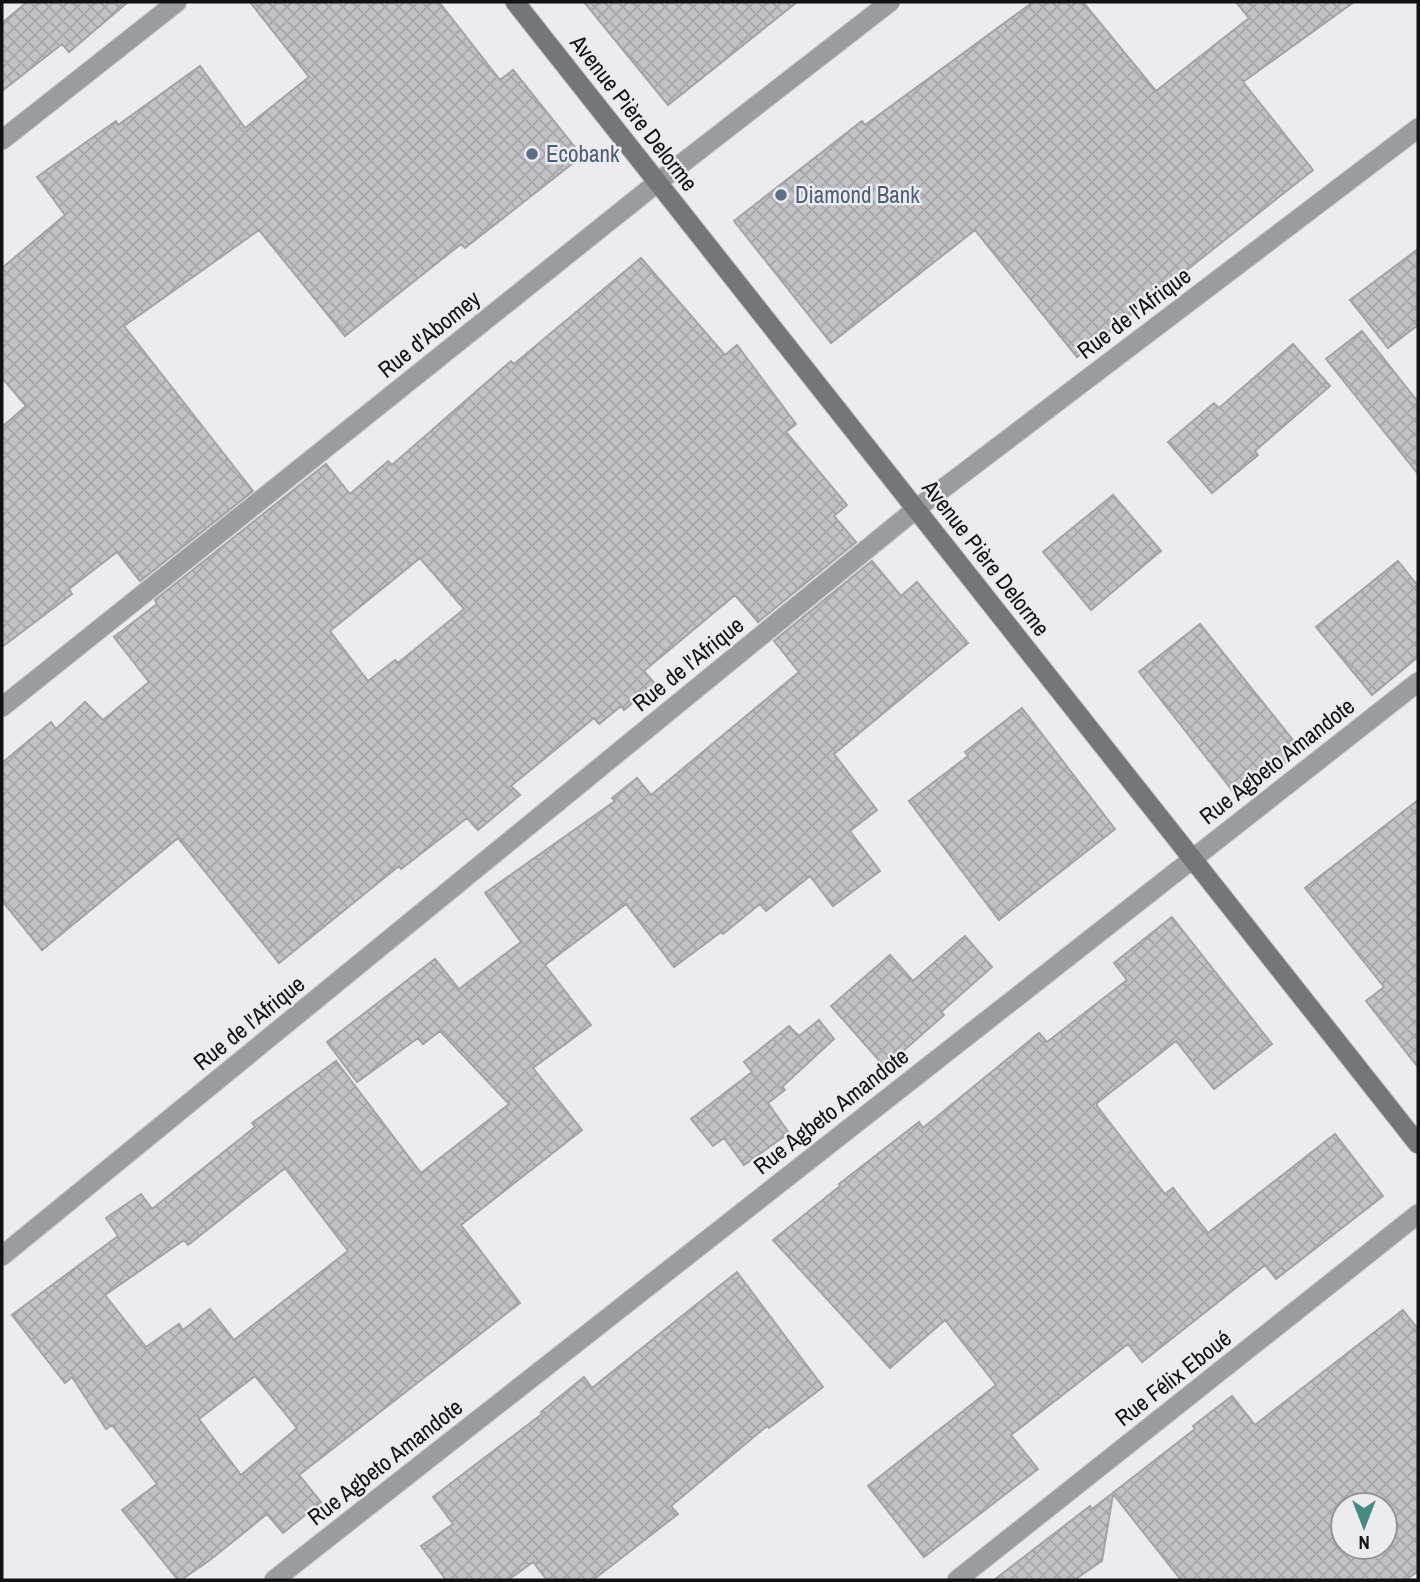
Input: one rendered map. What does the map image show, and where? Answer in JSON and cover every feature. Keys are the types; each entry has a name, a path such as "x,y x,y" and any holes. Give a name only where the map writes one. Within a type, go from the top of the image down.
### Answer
{"main road":[{"name":"Avenue Pière Delorme","path":"515,2 1418,1144"}],"street":[{"path":"2,140 177,2"},
{"name":"Rue d'Abomey","path":"2,707 658,182 890,2"},
{"name":"Rue de l'Afrique","path":"2,1256 916,509 1418,128"},
{"name":"Rue Agbeto Amandote","path":"274,1580 1418,682"},
{"name":"Rue Félix Eboué","path":"957,1580 1418,1214"}],"building":[{"path":"27,2 128,2 69,52 62,44 2,91 2,23"},
{"path":"250,2 439,2 500,80 513,70 582,156 465,248 461,244 345,336 259,230 124,326 253,491 140,581 117,552 69,589 72,594 2,647 2,427 26,406 2,378 2,268 65,215 37,177 116,121 118,125 200,66 245,128 309,77"},
{"path":"584,2 797,2 668,105"},
{"path":"1033,2 1083,2 1156,91 1249,18 1236,2 1354,2 1243,82 1313,170 1077,357 975,230 831,343 734,221 862,121 865,125"},
{"path":"1418,249 1418,325 1388,348 1350,300"},
{"path":"641,258 725,355 737,345 796,424 786,432 847,505 834,516 856,542 758,622 735,595 644,671 655,684 624,710 621,706 599,724 594,718 511,786 520,795 478,830 467,818 401,869 399,866 279,963 178,838 42,950 2,901 2,763 51,722 56,729 85,702 103,720 149,682 114,637 157,604 155,600 326,464 350,494 388,461 392,465 511,361 514,364","holes":["420,558 464,609 398,663 395,660 368,681 330,631"]},
{"path":"1362,331 1418,402 1418,474 1326,359"},
{"path":"1293,344 1330,386 1255,451 1258,455 1212,493 1168,442 1214,403 1219,408"},
{"path":"1113,495 1161,551 1091,610 1043,552"},
{"path":"872,561 901,596 917,582 968,643 834,754 877,810 850,831 880,871 833,906 810,876 766,911 760,904 723,934 721,932 674,967 626,904 545,965 591,1025 533,1068 582,1130 461,1225 520,1303 299,1475 321,1502 283,1533 267,1514 210,1560 178,1580 122,1510 157,1484 112,1425 106,1429 72,1377 65,1383 12,1315 118,1236 106,1218 141,1194 152,1209 255,1127 252,1123 336,1061 421,1173 509,1104 440,1031 423,1044 418,1038 357,1082 327,1042 435,959 459,989 521,942 485,893 615,801 612,798 637,778 651,795 799,672 774,641","holes":["285,1168 348,1251 234,1340 210,1309 183,1330 179,1324 146,1347 105,1295 184,1240 188,1245","255,1376 297,1428 241,1475 199,1419"]},
{"path":"1398,561 1418,586 1418,657 1372,695 1316,627"},
{"path":"1200,624 1301,750 1239,799 1139,672"},
{"path":"1022,708 1115,829 999,920 909,801 968,756 965,752"},
{"path":"1418,800 1418,1067 1366,1001 1384,987 1305,888"},
{"path":"1172,917 1272,1044 1214,1089 1176,1041 1097,1103 1097,1106 1165,1194 1173,1188 1208,1233 1335,1134 1383,1196 1276,1279 1265,1265 1142,1362 1128,1344 1011,1435 1038,1469 924,1557 868,1486 996,1385 945,1320 890,1368 773,1240 919,1122 923,1128 1039,1033 1047,1042 1127,980 1114,963"},
{"path":"965,936 992,967 941,1012 944,1015 885,1067 831,1006 890,955 913,981"},
{"path":"819,1020 834,1039 782,1087 785,1090 768,1103 789,1133 744,1165 724,1138 713,1146 691,1119 752,1072 744,1062 789,1026 799,1036"},
{"path":"737,1272 823,1387 769,1428 767,1426 671,1506 678,1514 593,1580 547,1580 533,1562 508,1580 446,1580 421,1546 453,1524 433,1497 542,1414 541,1412 584,1377 592,1388"},
{"path":"1403,1310 1418,1329 1418,1571 1406,1580 1181,1580 1113,1494 1102,1561 1074,1580 994,1580 1090,1506 1092,1509 1195,1429 1193,1426 1232,1396 1255,1425"}],"place":[{"name":"Ecobank","path":"532,154"},
{"name":"Diamond Bank","path":"781,195"}]}
